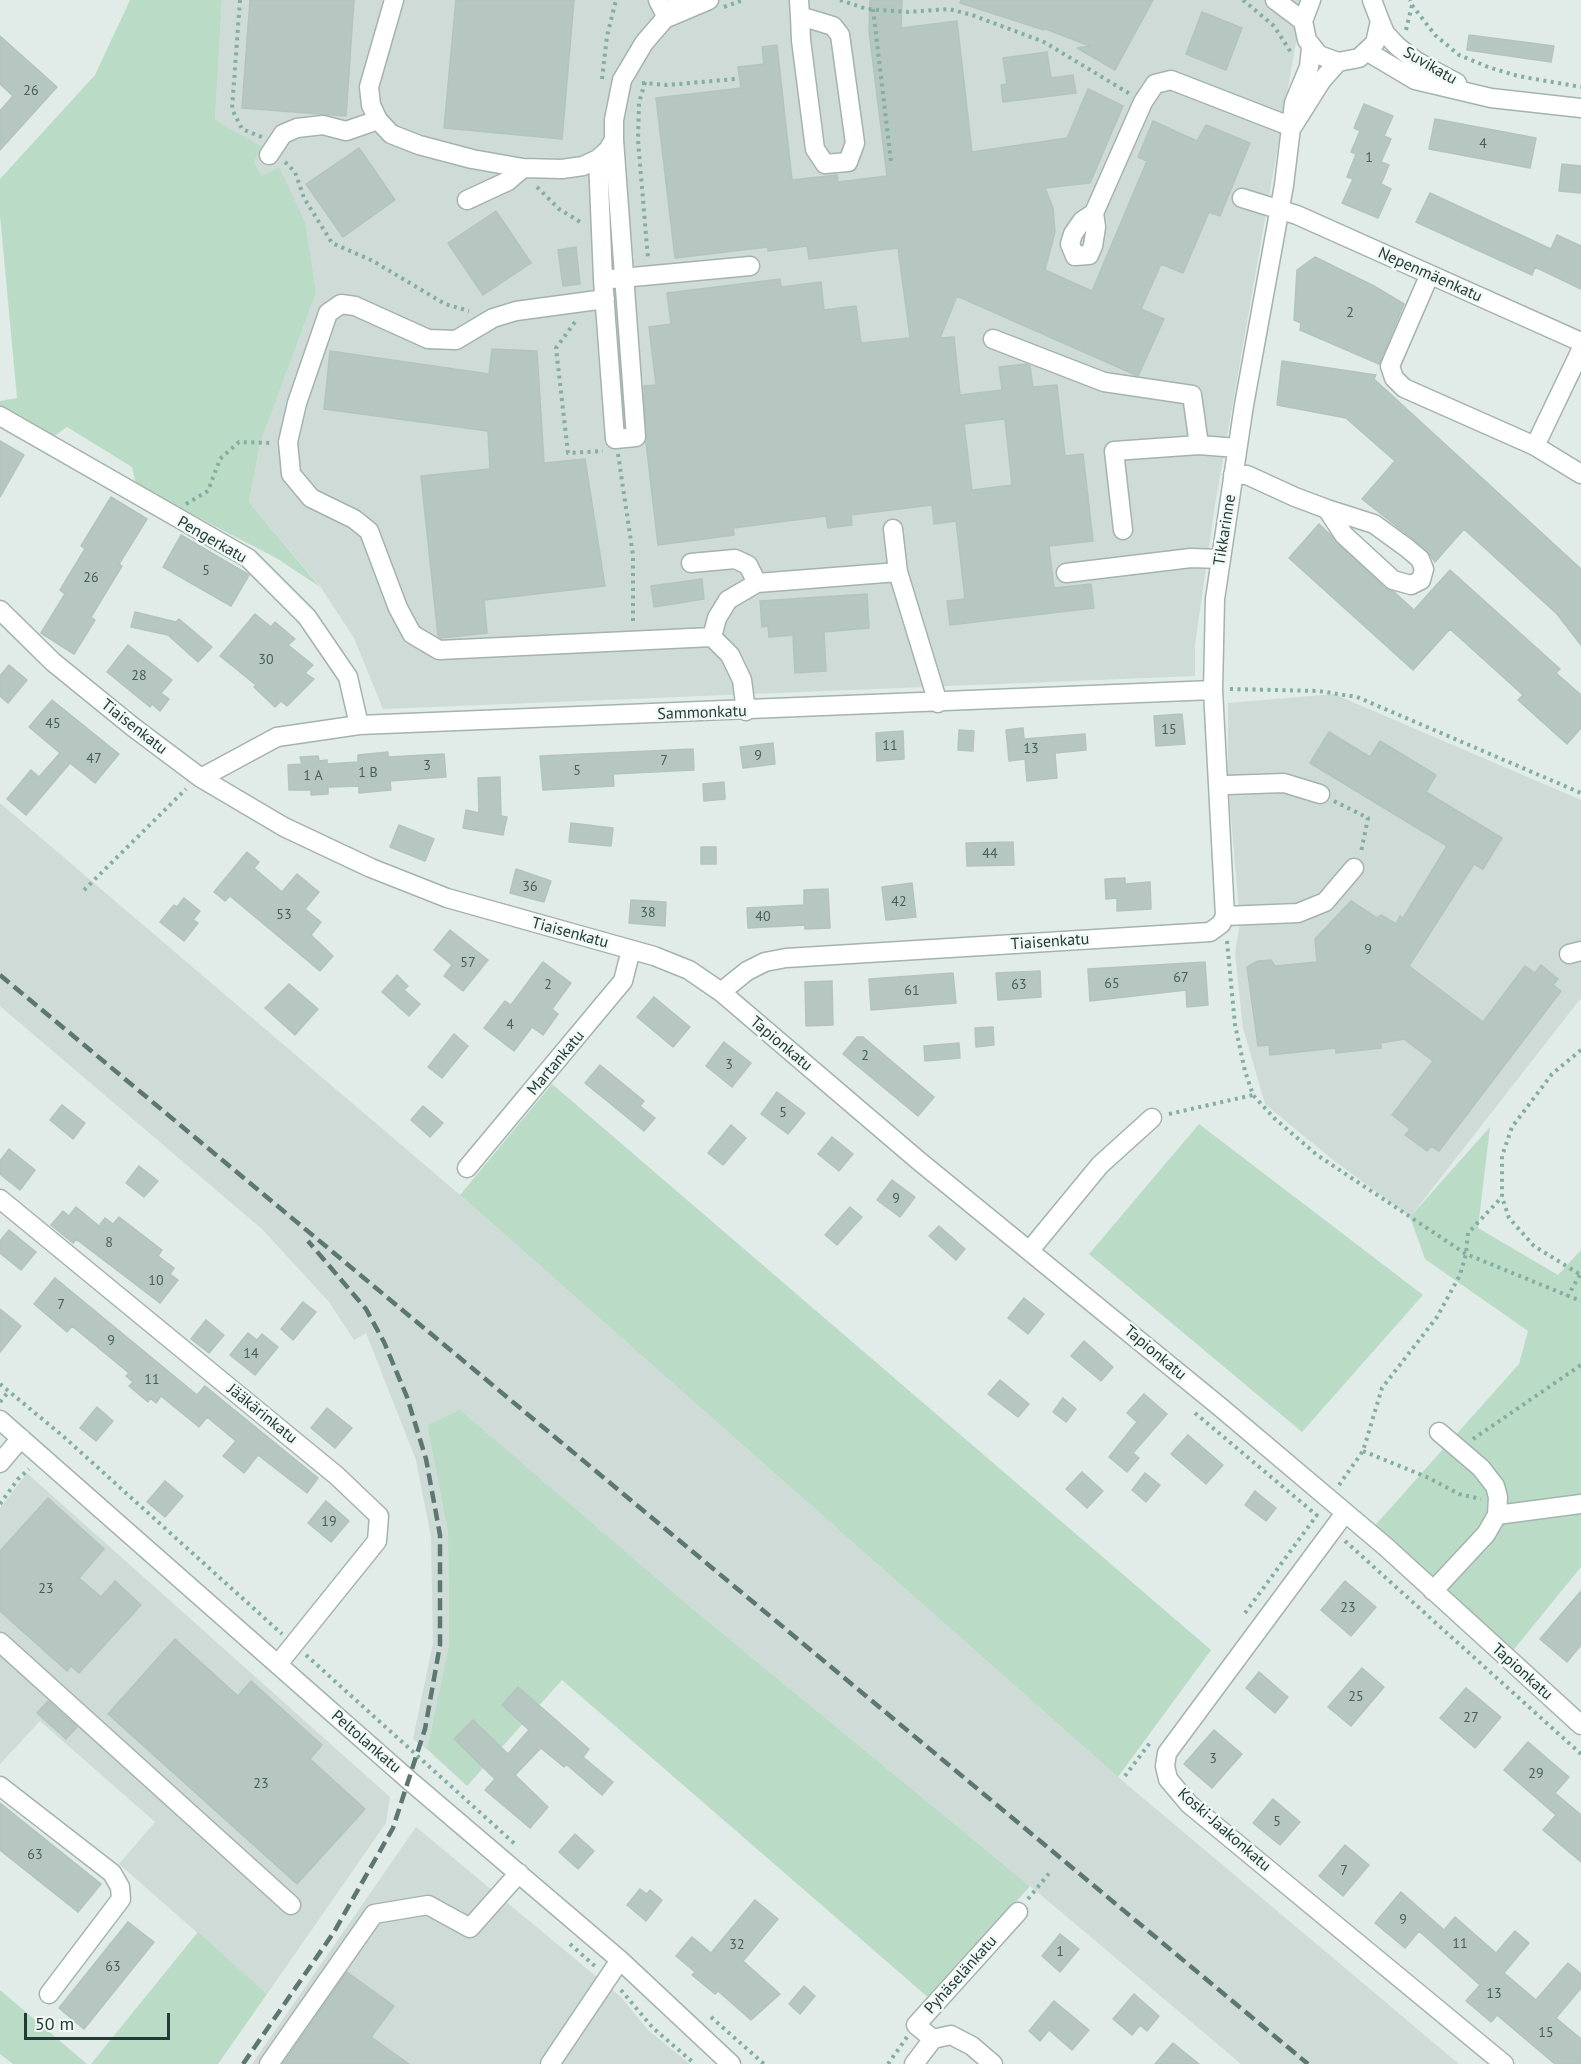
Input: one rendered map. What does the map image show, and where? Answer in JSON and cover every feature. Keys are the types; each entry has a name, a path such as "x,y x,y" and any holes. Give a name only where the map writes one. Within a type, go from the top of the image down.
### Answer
{"street":[{"path":"394,0 369,87 371,105 378,120 391,134 419,145 523,168 562,169 583,166 598,159 614,140"},
{"path":"658,0 667,18"},
{"path":"598,159 603,279 597,299 615,439 636,437 623,279 614,120 622,80 644,43 681,0"},
{"path":"1275,0 1303,21"},
{"path":"1311,0 1303,21 1306,39 1311,48 1328,60 1338,62 1359,58 1368,52 1379,32 1380,21"},
{"name":"Suvikatu","path":"1372,0 1385,33 1396,46 1416,61 1491,98"},
{"path":"667,18 712,6"},
{"path":"800,8 832,26 840,35 855,143 848,162 825,164 815,149 800,8"},
{"name":"Tikkarinne","path":"1229,915 1219,788 1219,690 1215,599 1294,103 1309,67 1311,48"},
{"name":"Suvikatu","path":"1368,52 1415,80 1491,98 1581,108"},
{"name":"Tikkarinne","path":"1292,127 1323,80 1338,62"},
{"path":"1094,213 1143,102 1155,84 1171,80 1292,127"},
{"path":"269,155 283,134 297,125 323,125 346,131 378,120"},
{"path":"467,201 508,181 523,168"},
{"name":"Nepenmäenkatu","path":"1242,198 1297,214 1429,276 1581,342"},
{"path":"603,279 750,266"},
{"path":"1429,276 1390,366 1394,378 1404,388 1535,446 1581,474"},
{"path":"597,299 500,315 456,340 428,339 355,306 341,304 328,313 297,403 288,442 291,474 311,498 354,519 369,531 398,608 412,634 439,650 712,637 730,655 742,680 746,711"},
{"path":"993,339 1104,382 1192,395 1199,445"},
{"path":"1535,446 1581,350"},
{"name":"Pengerkatu","path":"0,416 174,518 248,558 307,617 348,677 359,725"},
{"path":"1123,530 1113,451 1199,445 1238,448"},
{"path":"1233,475 1247,475 1328,509 1374,524 1420,559 1424,569 1421,580 1411,585 1393,580 1344,535 1328,509"},
{"path":"893,529 898,572 938,703"},
{"path":"1066,573 1191,558 1221,559"},
{"path":"691,563 735,559 748,565 757,583"},
{"path":"712,637 717,618 728,600 757,583 898,572"},
{"name":"Tiaisenkatu","path":"0,610 53,662 195,786 371,868 447,898 631,950 689,969 721,992 747,971 765,962 786,958 1210,932 1229,915"},
{"name":"Sammonkatu","path":"195,786 277,737 359,725 1219,690"},
{"path":"1219,788 1284,783 1320,794"},
{"path":"1229,915 1298,913 1325,902 1354,868"},
{"name":"Martankatu","path":"467,1168 623,981 631,950"},
{"name":"Tapionkatu","path":"721,992 919,1161 1030,1250 1345,1513 1581,1725"},
{"path":"1030,1250 1101,1165 1152,1118"},
{"name":"Jääkärinkatu","path":"0,1199 338,1476 379,1516 377,1541 278,1664"},
{"name":"Peltolankatu","path":"0,1420 620,1960 731,2064"},
{"path":"1433,1591 1486,1534 1497,1515 1498,1497 1495,1486 1480,1468 1439,1432"},
{"path":"0,1463 21,1438"},
{"path":"1497,1515 1581,1504"},
{"name":"Koski-Jaakonkatu","path":"1345,1513 1167,1753 1165,1766 1168,1779 1189,1804 1504,2064"},
{"path":"0,1642 291,1905"},
{"path":"0,1786 112,1873 120,1887 121,1899 49,1994"},
{"path":"269,2064 374,1914 428,1905 470,1928 519,1873"},
{"name":"Pyhäselänkatu","path":"914,2064 933,2039 916,2025 1018,1912"},
{"path":"550,2064 620,1960"},
{"path":"933,2039 951,2035 972,2046 993,2064"}],"path":[{"path":"232,109 240,0"},
{"path":"712,6 743,0"},
{"path":"840,0 873,9 908,12 949,9 972,15 1044,42 1143,102"},
{"path":"1405,34 1411,3"},
{"path":"1411,3 1435,35 1460,55 1488,68 1518,76 1581,87"},
{"path":"873,9 891,162"},
{"path":"603,68 622,80 644,84 667,85 735,79"},
{"path":"648,75 639,103 638,140 648,257"},
{"path":"304,198 332,243 373,261 445,304"},
{"path":"559,209 588,227"},
{"path":"597,299 556,348 568,453 608,450"},
{"path":"174,518 180,508 208,491 220,459 239,442 288,442"},
{"path":"618,450 633,555 635,580 631,599 634,641"},
{"path":"1219,690 1319,691 1357,697 1581,793"},
{"path":"84,890 195,786 178,780"},
{"path":"1320,794 1368,818 1362,848 1354,868"},
{"path":"1229,915 1227,939 1235,1025 1253,1095 1274,1118 1317,1155 1466,1254 1567,1298 1581,1301"},
{"path":"1567,1298 1581,1275 1534,1245 1509,1218 1502,1197 1502,1156 1512,1127 1552,1074 1581,1050"},
{"path":"1152,1118 1253,1095"},
{"path":"1329,1500 1363,1451 1382,1388 1437,1317 1460,1275 1466,1254 1468,1233 1502,1197"},
{"path":"1459,1449 1581,1365"},
{"path":"0,1384 522,1849"},
{"path":"0,1402 9,1391"},
{"path":"1189,1408 1333,1530 1581,1754"},
{"path":"0,1504 18,1479 31,1468"},
{"path":"1018,1912 1051,1871"},
{"path":"708,2015 764,2064"},
{"path":"888,2064 916,2025"}],"shaded area":[{"path":"222,0 1299,0 1303,2 1215,505 1195,645 1195,676 383,709 354,638 320,586 249,502 260,444 316,293 279,167 262,177 254,162 215,120"},
{"path":"1334,694 1581,800 1581,998 1410,1217 1332,1159 1265,1104 1243,1028 1235,953 1240,922 1228,782 1228,703"},
{"path":"0,803 460,1195 1118,1777 1459,2064 1241,2064 1041,1895 688,1605 460,1411 427,1425 448,1533 449,1644 427,1749 413,1739 433,1643 431,1537 416,1460 366,1333 354,1340 329,1302 262,1229 0,1006"},
{"path":"27,1473 390,1797 386,1823 267,1994 119,1864 155,1822 40,1721 0,1764 0,1508"},
{"path":"416,1827 621,1997 648,2030 690,2064 252,2064"}],"green space":[{"path":"130,0 222,0 215,120 261,146 254,162 262,176 279,167 305,222 316,293 260,444 249,502 320,587 278,559 136,485 132,467 67,427 53,437 0,419 0,401 17,398 0,215 0,179 95,75"},
{"path":"552,1084 1211,1650 1118,1777 460,1195"},
{"path":"1199,1124 1423,1295 1302,1432 1089,1254"},
{"path":"1490,1127 1478,1228 1558,1275 1581,1250 1581,1567 1511,1653 1371,1530 1519,1364 1528,1331 1425,1259 1410,1217"},
{"path":"460,1410 688,1605 1030,1886 930,1999 562,1680 467,1786 427,1749 449,1644 448,1533 427,1425"},
{"path":"198,1932 267,1994 218,2064 91,2064"},
{"path":"0,1990 87,2064 13,2064 0,2054"}],"building":[{"path":"250,0 354,0 346,116 242,108"},
{"path":"456,0 574,0 562,139 444,128"},
{"path":"870,0 902,0 901,28 957,21 972,152 1067,138 1088,89 1123,106 1090,183 1045,188 1053,208 1055,232 1045,270 1092,291 1147,161 1138,157 1153,121 1197,141 1206,125 1250,143 1220,216 1209,212 1183,273 1161,264 1141,309 1164,319 1138,376 957,296 940,338 954,337 960,395 1002,390 999,367 1026,364 1030,366 1033,387 1057,385 1065,456 1083,454 1093,541 1049,546 1054,588 1091,584 1094,608 950,625 947,601 965,599 956,521 934,524 932,505 851,515 852,525 828,528 826,516 733,528 734,535 658,545 646,443 644,386 656,385 649,327 671,324 667,293 780,279 781,287 821,282 824,310 856,306 861,343 910,338 898,248 809,259 807,246 768,251 768,247 675,258 656,98 741,88 738,67 764,64 762,47 777,45 792,180 837,175 838,182 887,176 869,31","holes":["1005,419 1012,485 972,490 964,424"]},
{"path":"961,0 1153,0 1115,70 1077,48 1090,46 1043,28 1044,30 960,3"},
{"path":"1202,12 1242,28 1226,70 1186,54"},
{"path":"1469,35 1554,46 1551,62 1467,50"},
{"path":"0,36 57,87 0,150 0,111 13,96 0,84"},
{"path":"1047,52 1051,78 1073,75 1076,93 1003,102 1001,85 1007,84 1003,58"},
{"path":"1364,104 1393,116 1384,136 1391,139 1381,162 1389,165 1381,184 1391,189 1378,218 1342,203 1353,179 1347,177 1356,154 1351,152 1360,131 1354,128"},
{"path":"1435,119 1536,138 1530,168 1429,149"},
{"path":"359,148 395,200 343,237 306,184"},
{"path":"1562,164 1581,166 1581,193 1559,191"},
{"path":"1430,193 1551,249 1557,235 1581,246 1581,289 1535,267 1532,275 1416,222"},
{"path":"496,211 531,263 483,295 448,243"},
{"path":"576,247 580,284 563,286 558,250"},
{"path":"1315,257 1374,286 1404,304 1379,364 1300,330 1301,323 1294,320 1297,270"},
{"path":"492,349 537,351 544,463 585,459 605,586 484,600 487,633 441,638 438,636 421,476 490,469 488,431 324,409 330,351 489,374"},
{"path":"1282,361 1376,375 1374,379 1581,569 1581,645 1557,614 1464,529 1435,562 1427,550 1362,499 1395,461 1346,418 1277,405"},
{"path":"0,441 24,455 0,497"},
{"path":"111,497 147,519 119,564 122,566 91,617 95,620 74,654 41,633 65,594 60,590 85,549 81,546"},
{"path":"1319,524 1385,588 1394,592 1414,610 1450,570 1560,669 1556,673 1581,695 1581,728 1567,744 1518,700 1523,695 1450,629 1413,670 1289,558"},
{"path":"181,535 249,575 231,606 163,567"},
{"path":"702,579 704,599 654,607 651,586"},
{"path":"867,594 869,628 824,632 826,671 795,673 793,635 769,637 768,626 762,627 760,601"},
{"path":"135,612 176,622 179,619 212,647 198,662 168,635 131,627"},
{"path":"255,614 271,627 275,622 295,639 288,645 313,665 305,673 314,679 287,706 281,701 275,707 254,687 256,685 220,656"},
{"path":"128,645 172,680 161,693 169,699 160,711 152,704 150,707 107,672"},
{"path":"9,665 27,680 8,703 0,696 0,676"},
{"path":"52,700 119,754 95,783 70,763 26,815 7,799 31,770 39,777 60,753 29,727"},
{"path":"1182,714 1185,744 1156,746 1154,716"},
{"path":"1023,728 1024,739 1085,734 1086,750 1055,753 1057,778 1027,781 1025,759 1009,761 1006,730"},
{"path":"959,730 974,731 973,751 958,750"},
{"path":"903,731 904,759 877,761 876,733"},
{"path":"1329,732 1370,757 1380,741 1436,775 1426,792 1502,838 1483,869 1474,864 1409,966 1483,1022 1525,966 1535,973 1541,965 1558,979 1553,985 1561,991 1439,1151 1431,1146 1427,1151 1405,1135 1410,1129 1392,1115 1433,1061 1404,1039 1381,1043 1381,1048 1336,1053 1336,1048 1270,1055 1269,1045 1258,1046 1247,967 1258,961 1271,960 1275,966 1317,962 1315,939 1351,901 1377,918 1381,915 1396,924 1400,916 1403,918 1447,846 1310,763"},
{"path":"773,743 775,764 743,768 740,747"},
{"path":"693,749 694,770 613,774 614,786 543,790 540,756"},
{"path":"388,752 388,757 444,754 446,777 390,781 391,790 359,793 359,786 328,787 328,794 311,795 311,790 289,790 288,765 302,764 300,757 318,756 319,761 327,760 327,764 358,762 358,755"},
{"path":"500,777 501,816 507,817 503,835 463,828 466,810 479,813 478,778"},
{"path":"724,782 725,799 704,801 703,784"},
{"path":"571,823 613,828 611,846 569,842"},
{"path":"399,825 434,839 425,861 390,847"},
{"path":"1013,842 1014,865 967,866 966,843"},
{"path":"701,847 716,847 716,864 701,864"},
{"path":"247,852 259,862 254,868 282,892 297,874 319,892 305,909 321,922 311,935 333,956 320,971 230,896 225,901 214,892"},
{"path":"516,869 551,881 544,902 510,893"},
{"path":"1125,878 1125,884 1150,882 1151,909 1117,911 1117,898 1106,899 1105,879"},
{"path":"912,883 916,917 886,920 882,887"},
{"path":"828,889 830,928 805,929 805,925 748,928 747,908 804,905 804,890"},
{"path":"184,898 200,911 193,920 198,923 184,941 160,922 174,905 177,907"},
{"path":"631,900 666,902 665,926 629,923"},
{"path":"450,930 488,960 463,991 444,976 452,965 434,950"},
{"path":"543,962 571,983 552,1009 558,1014 543,1035 532,1027 514,1051 484,1028 505,1001 511,1005"},
{"path":"1205,962 1208,1005 1187,1007 1186,990 1090,1001 1088,969"},
{"path":"1040,971 1041,997 998,1000 996,973"},
{"path":"953,973 956,1003 871,1010 869,979"},
{"path":"397,975 408,986 404,990 420,1004 409,1016 382,992"},
{"path":"832,981 833,1025 806,1026 805,982"},
{"path":"289,984 318,1009 295,1035 265,1008"},
{"path":"654,997 690,1027 673,1047 637,1017"},
{"path":"993,1027 994,1045 976,1047 975,1028"},
{"path":"454,1034 468,1046 442,1078 428,1067"},
{"path":"857,1037 863,1037 934,1097 918,1116 843,1054"},
{"path":"724,1042 751,1063 732,1087 706,1066"},
{"path":"959,1043 960,1058 925,1061 924,1046"},
{"path":"600,1065 644,1101 640,1106 655,1118 644,1131 585,1083"},
{"path":"777,1092 805,1113 788,1134 761,1114"},
{"path":"62,1105 85,1123 73,1139 50,1120"},
{"path":"423,1106 443,1123 430,1137 411,1120"},
{"path":"731,1125 746,1138 723,1165 708,1153"},
{"path":"832,1137 853,1154 839,1171 818,1154"},
{"path":"9,1149 35,1170 20,1190 0,1174 0,1161"},
{"path":"139,1166 158,1181 144,1197 126,1183"},
{"path":"892,1180 915,1197 900,1217 877,1200"},
{"path":"76,1207 99,1226 105,1218 113,1224 119,1217 162,1250 158,1256 174,1268 170,1274 178,1280 160,1303 76,1239 73,1243 51,1225 63,1211 69,1216"},
{"path":"850,1207 862,1217 837,1245 825,1235"},
{"path":"939,1226 965,1249 956,1260 929,1236"},
{"path":"9,1230 36,1252 21,1270 0,1253 0,1241"},
{"path":"55,1278 197,1395 205,1386 318,1478 307,1493 258,1455 244,1473 223,1456 236,1441 207,1417 199,1427 161,1396 156,1403 150,1398 148,1402 129,1386 133,1382 126,1376 129,1373 72,1326 67,1332 34,1304"},
{"path":"1024,1298 1044,1314 1028,1334 1008,1318"},
{"path":"303,1302 316,1312 293,1340 281,1329"},
{"path":"0,1309 21,1326 0,1352"},
{"path":"206,1320 224,1335 209,1353 191,1339"},
{"path":"248,1333 257,1340 262,1334 278,1347 255,1375 230,1355"},
{"path":"1084,1341 1113,1367 1101,1381 1071,1356"},
{"path":"1000,1380 1029,1404 1018,1417 988,1394"},
{"path":"1144,1394 1167,1414 1133,1453 1139,1458 1127,1472 1109,1457 1137,1422 1127,1413"},
{"path":"1063,1398 1076,1409 1066,1422 1053,1412"},
{"path":"97,1407 113,1421 96,1441 80,1428"},
{"path":"327,1408 352,1428 335,1448 311,1428"},
{"path":"1188,1435 1223,1465 1206,1484 1171,1454"},
{"path":"1082,1472 1103,1491 1087,1508 1066,1489"},
{"path":"1145,1473 1160,1485 1146,1502 1132,1490"},
{"path":"165,1481 183,1496 165,1517 147,1502"},
{"path":"1255,1491 1276,1508 1266,1521 1245,1505"},
{"path":"48,1498 104,1549 79,1578 101,1597 115,1581 141,1605 79,1673 71,1666 67,1671 0,1611 0,1551"},
{"path":"326,1501 349,1521 331,1542 308,1523"},
{"path":"1345,1581 1376,1607 1351,1636 1321,1610"},
{"path":"1581,1591 1581,1645 1567,1662 1540,1639"},
{"path":"175,1639 238,1696 251,1681 322,1745 310,1759 365,1809 297,1884 108,1714"},
{"path":"1362,1668 1384,1687 1351,1726 1328,1707"},
{"path":"1259,1672 1288,1697 1275,1713 1246,1688"},
{"path":"518,1687 589,1749 583,1757 613,1782 602,1795 566,1764 564,1767 541,1748 515,1775 548,1807 530,1828 485,1790 495,1779 454,1739 473,1720 508,1754 529,1730 502,1705"},
{"path":"1466,1688 1501,1717 1475,1748 1440,1718"},
{"path":"48,1701 77,1727 66,1739 37,1713"},
{"path":"1214,1730 1242,1754 1212,1788 1184,1764"},
{"path":"1528,1742 1569,1777 1555,1793 1581,1815 1581,1862 1543,1830 1556,1815 1504,1770"},
{"path":"1273,1799 1300,1822 1280,1845 1253,1823"},
{"path":"0,1803 101,1884 78,1912 0,1850"},
{"path":"575,1834 594,1851 578,1869 559,1852"},
{"path":"1345,1845 1369,1865 1343,1896 1319,1876"},
{"path":"640,1889 647,1894 650,1890 662,1900 646,1921 627,1905"},
{"path":"1401,1892 1444,1930 1455,1917 1496,1953 1515,1931 1529,1943 1504,1973 1536,2000 1568,1963 1581,1974 1581,1988 1556,2018 1581,2039 1581,2064 1555,2064 1497,2015 1491,2022 1466,2001 1480,1985 1419,1931 1405,1948 1375,1923"},
{"path":"755,1900 778,1919 743,1961 780,1994 751,2020 718,1991 715,1994 692,1975 695,1972 676,1956 692,1937 711,1953"},
{"path":"128,1922 154,1942 84,2029 59,2008"},
{"path":"1060,1934 1079,1949 1060,1972 1042,1956"},
{"path":"347,1972 394,2006 371,2037 409,2064 283,2064"},
{"path":"804,1986 815,1996 800,2014 789,2004"},
{"path":"1134,1994 1159,2016 1147,2031 1140,2025 1132,2035 1113,2019"},
{"path":"1054,2001 1089,2030 1072,2050 1049,2030 1040,2041 1029,2031"},
{"path":"1173,2043 1199,2064 1155,2064"}],"railway":[{"path":"0,975 1308,2064"},
{"path":"243,2064 334,1932 393,1828 425,1729 440,1645 440,1535 426,1459 407,1397 384,1342 366,1309 308,1241"}]}
